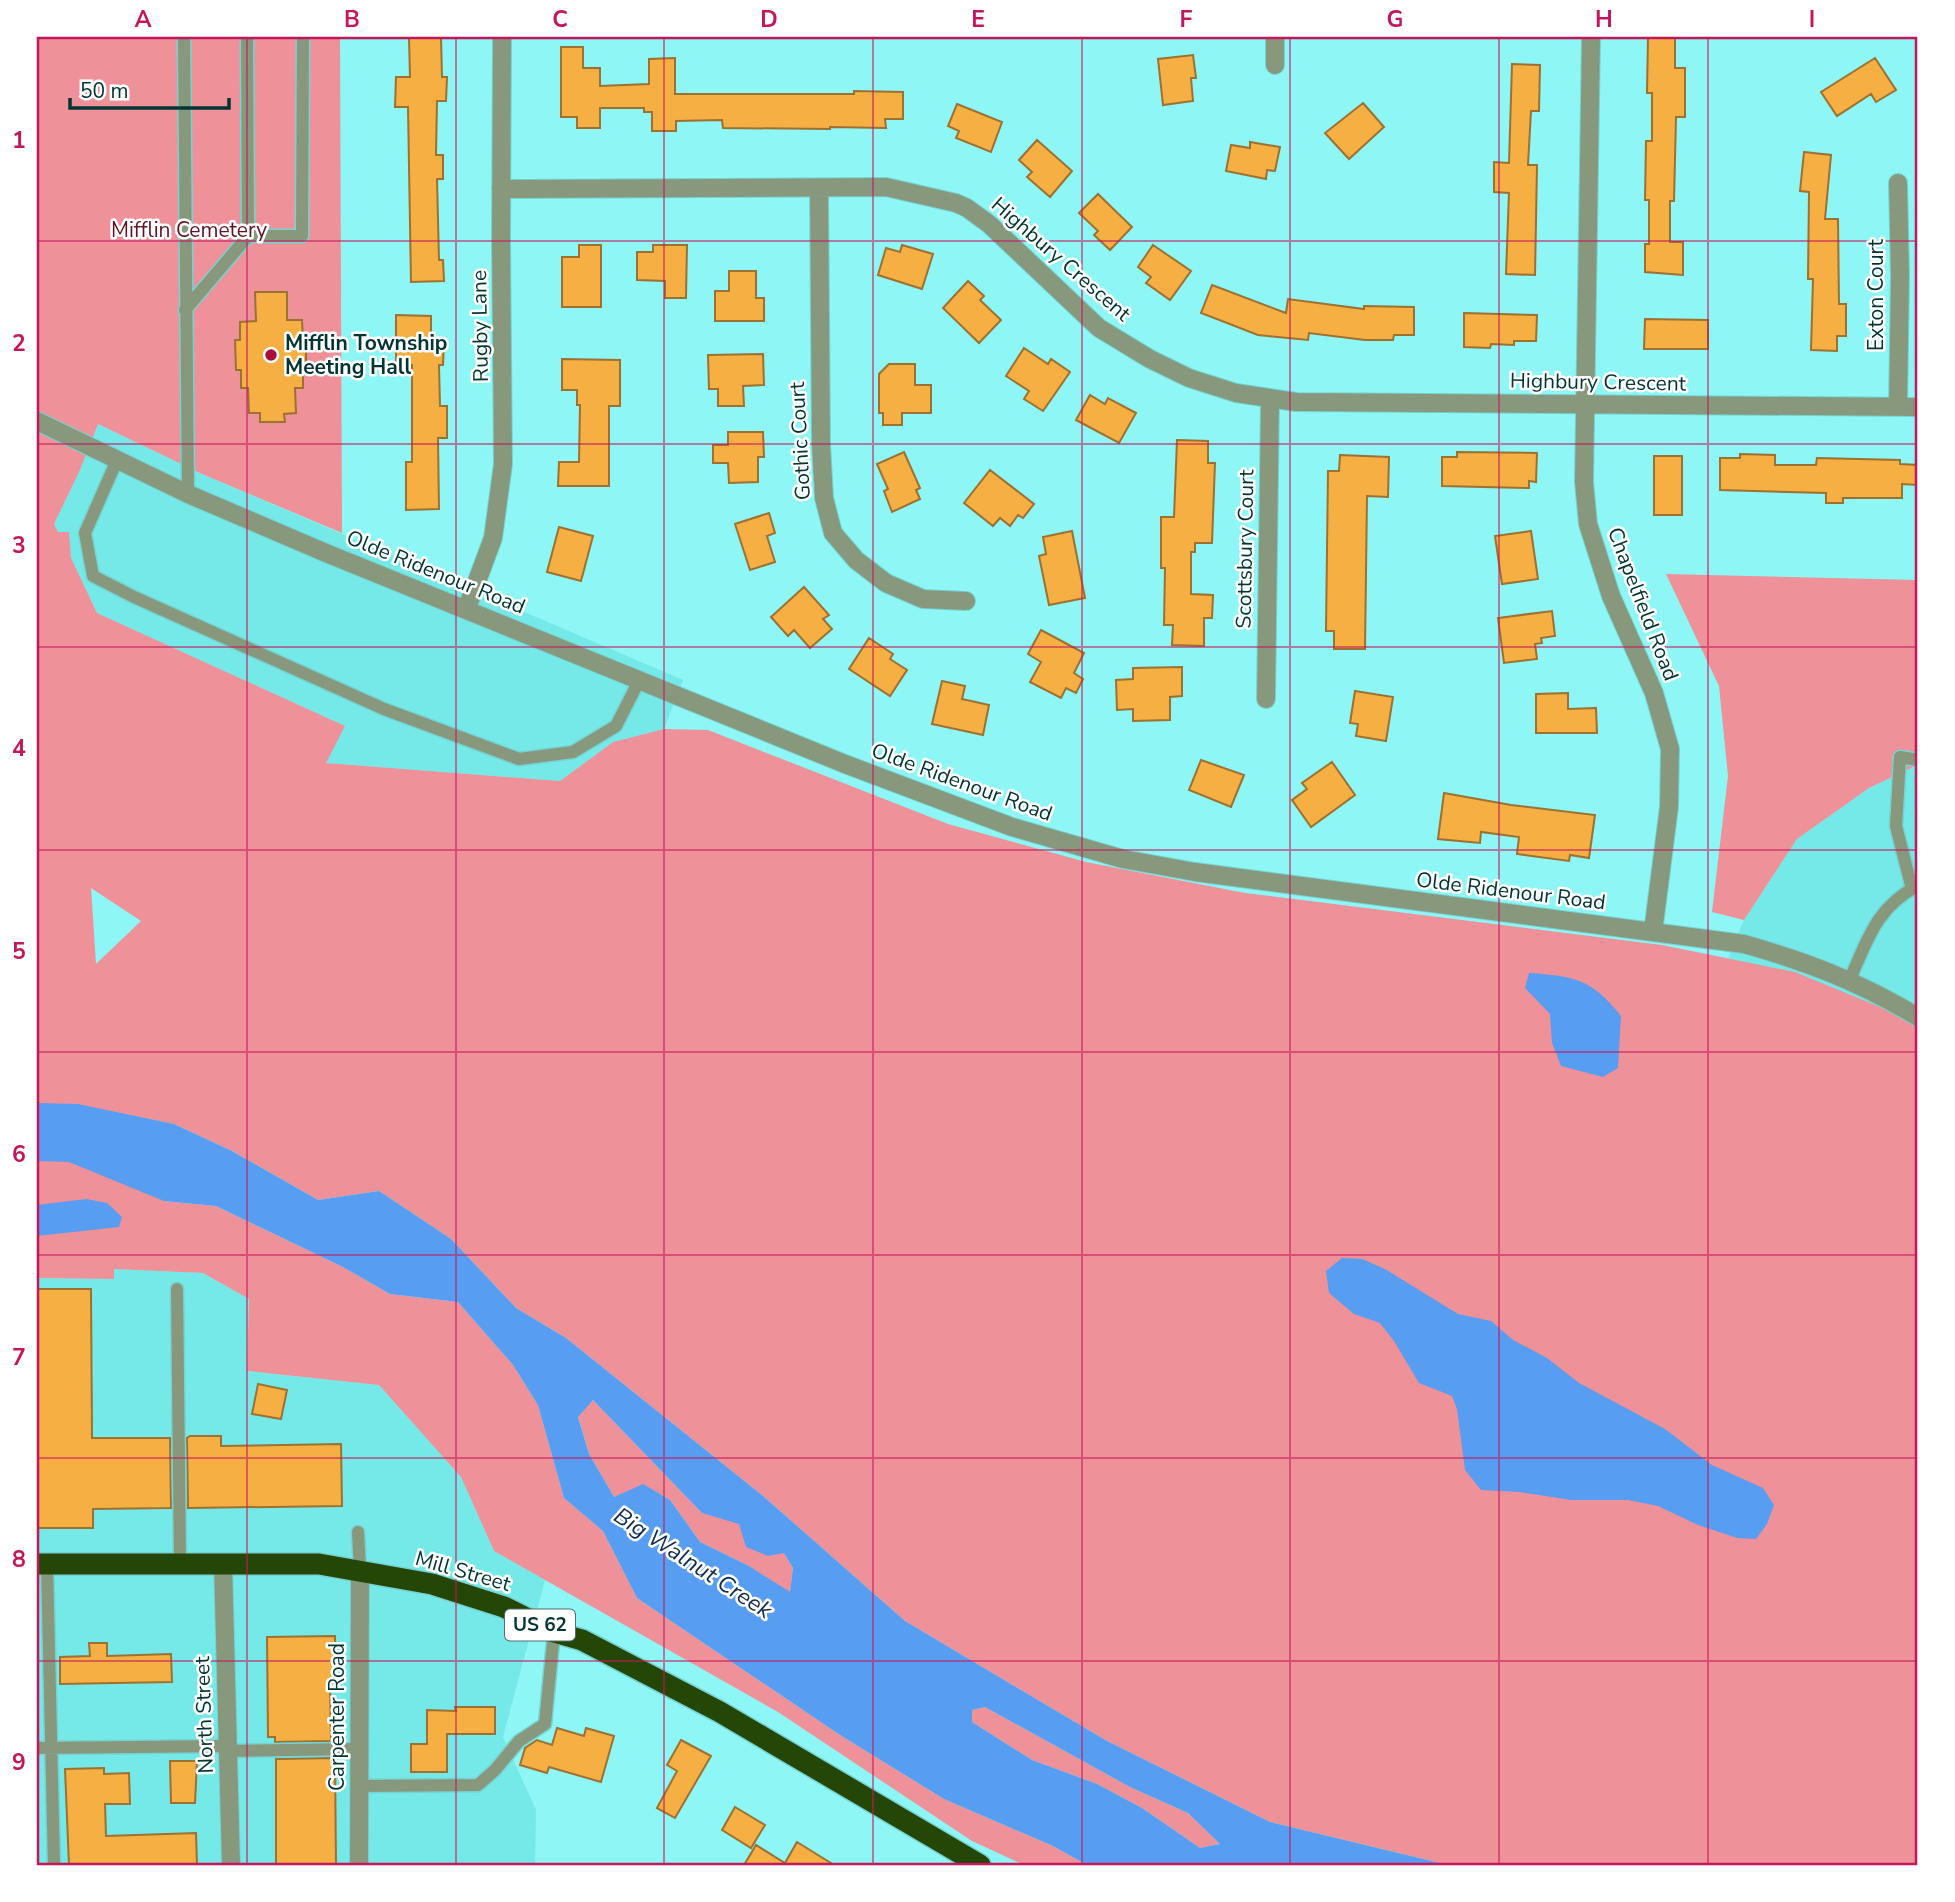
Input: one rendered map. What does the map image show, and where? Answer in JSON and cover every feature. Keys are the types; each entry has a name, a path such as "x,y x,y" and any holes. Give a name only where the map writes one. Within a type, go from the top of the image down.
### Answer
{"highway":[{"name":"Mill Street","path":"42,1564 319,1564 432,1584 504,1607 554,1632 582,1640 720,1712 980,1865"}],"street":[{"name":"Rugby Lane","path":"467,608 493,538 503,464 502,37"},
{"path":"1275,37 1275,65"},
{"name":"Chapelfield Road","path":"1591,37 1584,482 1588,524 1611,596 1654,693 1670,749 1668,807 1653,932"},
{"name":"Exton Court","path":"1898,183 1898,407"},
{"name":"Highbury Crescent","path":"501,189 886,187 956,203 989,225 1109,334 1150,359 1189,378 1236,393 1270,399 1296,402 1918,407"},
{"name":"Gothic Court","path":"819,188 820,424 824,498 833,533 856,560 886,583 923,599 966,601"},
{"name":"Scottsbury Court","path":"1266,699 1270,399"},
{"name":"Olde Ridenour Road","path":"37,421 188,494 326,552 1012,827 1123,859 1195,873 1744,944 1791,957 1850,979 1918,1017"},
{"name":"North Street","path":"223,1563 231,1865"},
{"name":"Carpenter Road","path":"359,1865 360,1570"}],"lane":[{"path":"184,37 188,494"},
{"path":"186,310 248,236 247,37"},
{"path":"248,236 302,236 303,37"},
{"path":"117,460 85,533 93,576 134,597 411,719 519,759 573,752 616,726 640,679"},
{"path":"1850,979 1886,907 1901,894 1915,887 1896,826 1900,757 1918,760"},
{"path":"177,1289 180,1563"},
{"path":"358,1532 360,1570"},
{"path":"42,1564 54,1865"},
{"path":"359,1786 478,1785 495,1770 519,1741 545,1724 554,1632"},
{"path":"37,1748 359,1749"}],"shaded area":[{"path":"98,424 202,474 683,680 664,729 613,742 560,781 325,763 345,726 97,613 54,524"},
{"path":"1918,765 1918,1028 1901,1016 1728,958 1744,920 1797,839 1869,788"},
{"path":"114,1269 203,1273 249,1299 247,1371 379,1385 461,1477 494,1551 545,1580 503,1737 536,1810 535,1865 37,1865 37,1278 114,1279"}],"green space":[{"name":"Mifflin Cemetery","path":"37,37 340,37 342,533 202,474 98,424 54,524 58,532 69,532 71,558 97,613 345,726 326,763 560,781 613,742 664,729 708,730 948,824 1086,862 1245,893 1662,945 1795,972 1902,1016 1918,1028 1918,1865 1448,1865 1270,1822 1107,1741 905,1621 763,1496 566,1338 516,1308 451,1239 379,1191 318,1200 232,1151 174,1124 104,1110 164,1201 216,1206 343,1267 390,1294 458,1302 513,1365 538,1405 564,1498 603,1531 637,1598 840,1735 944,1799 1053,1846 1087,1865 1024,1865 972,1841 778,1712 494,1551 461,1477 379,1385 247,1371 249,1299 203,1273 114,1269 114,1279 37,1278","holes":["91,888 141,921 96,964"]},
{"path":"1666,574 1918,580 1918,765 1869,788 1797,839 1744,920 1712,912 1728,776 1719,686"},
{"path":"593,1400 702,1513 739,1523 784,1553 793,1568 790,1593 749,1566 700,1542 670,1500 644,1485 614,1497 589,1454 578,1416"},
{"path":"985,1707 1130,1787 1188,1813 1220,1844 1200,1848 1142,1808 1097,1784 1032,1760 972,1722 972,1710"}],"water":[{"path":"1529,973 1581,982 1601,994 1611,1004 1621,1016 1618,1068 1603,1077 1561,1066 1552,1043 1550,1014 1525,988"},
{"name":"Big Walnut Creek","path":"37,1103 78,1104 174,1124 232,1151 318,1200 379,1191 451,1239 516,1308 566,1338 763,1496 905,1621 1107,1741 1270,1822 1448,1865 1087,1865 1053,1846 944,1799 840,1735 637,1598 603,1531 564,1498 538,1405 513,1365 458,1302 390,1294 343,1267 216,1206 164,1201 69,1162 37,1161","holes":["593,1400 702,1513 739,1524 746,1547 768,1556 784,1553 793,1568 790,1592 749,1566 700,1542 670,1500 643,1484 614,1497 589,1454 578,1417","985,1707 1130,1787 1188,1813 1220,1844 1200,1848 1142,1808 1097,1784 1032,1760 972,1722 972,1710"]},
{"path":"86,1199 107,1203 122,1217 119,1227 37,1236 37,1205"},
{"path":"1342,1258 1362,1259 1385,1269 1458,1314 1491,1321 1513,1340 1547,1358 1579,1383 1665,1429 1712,1465 1763,1488 1774,1505 1767,1524 1756,1539 1737,1538 1698,1525 1658,1506 1628,1500 1571,1500 1519,1492 1481,1490 1465,1470 1457,1409 1452,1396 1419,1383 1380,1323 1354,1314 1329,1293 1326,1271"}],"building":[{"path":"409,37 441,37 442,77 447,77 446,101 437,101 436,155 443,155 443,179 437,179 439,260 443,260 444,281 411,282 408,107 395,107 396,77 410,77"},
{"path":"1648,37 1675,37 1675,68 1685,68 1685,117 1676,117 1674,201 1670,201 1670,242 1683,242 1683,275 1645,272 1645,244 1649,244 1649,200 1645,200 1646,141 1652,141 1652,93 1647,93"},
{"path":"561,47 583,47 583,68 600,68 600,86 649,84 649,59 675,58 675,94 903,92 903,119 885,119 886,128 830,129 723,128 722,120 676,121 676,131 652,131 652,112 644,112 644,108 600,108 600,128 577,128 577,117 561,117"},
{"path":"1193,55 1196,78 1191,78 1193,101 1163,105 1158,59"},
{"path":"1875,58 1896,90 1876,102 1871,94 1837,116 1821,92"},
{"path":"1512,64 1540,65 1539,111 1531,111 1528,165 1537,165 1535,275 1506,274 1509,193 1494,192 1494,162 1509,163"},
{"path":"1363,103 1384,127 1349,159 1325,133"},
{"path":"957,104 1002,122 991,152 956,138 959,131 948,126"},
{"path":"1037,140 1072,171 1050,197 1027,177 1032,172 1019,160"},
{"path":"1250,142 1280,147 1275,171 1267,170 1266,179 1226,171 1231,145 1250,148"},
{"path":"1804,152 1831,155 1825,219 1838,219 1839,304 1846,304 1846,336 1837,336 1837,351 1811,350 1813,279 1808,279 1809,192 1800,191"},
{"path":"1098,194 1132,227 1110,250 1094,235 1098,231 1079,213"},
{"path":"579,245 601,245 601,307 562,307 562,257 579,257"},
{"path":"653,245 687,245 686,298 665,298 665,281 637,280 637,252 653,252"},
{"path":"902,245 933,254 922,289 878,275 886,248 900,252"},
{"path":"1153,245 1191,271 1170,300 1146,283 1151,277 1138,267"},
{"path":"729,271 756,271 756,298 764,298 764,321 715,321 715,291 729,291"},
{"path":"968,281 984,296 980,300 1001,320 979,343 943,308"},
{"path":"1212,285 1286,313 1288,299 1364,309 1364,306 1414,307 1414,335 1394,335 1393,340 1365,340 1309,333 1308,340 1258,335 1201,313"},
{"name":"Mifflin Township Meeting Hall","path":"255,292 287,292 287,320 302,320 303,339 306,339 303,388 295,388 296,413 284,414 285,422 260,422 260,413 249,413 248,388 241,388 241,370 236,370 235,340 240,340 240,322 256,321"},
{"path":"1464,313 1537,315 1536,341 1514,341 1514,345 1491,344 1490,348 1464,347"},
{"path":"396,315 431,316 431,341 444,341 443,365 439,365 440,406 447,406 447,438 438,438 439,509 406,510 406,462 412,462 412,365 396,364"},
{"path":"1645,319 1708,320 1708,349 1644,349"},
{"path":"1024,348 1048,364 1051,359 1070,372 1043,411 1024,399 1029,391 1006,376"},
{"path":"763,354 764,385 743,386 744,406 718,406 718,389 709,389 708,355"},
{"path":"562,359 620,360 620,406 609,406 609,486 558,486 559,462 579,462 580,405 577,405 577,390 562,390"},
{"path":"889,364 915,364 915,385 931,385 931,413 902,413 902,425 883,425 883,413 879,413 879,374"},
{"path":"1090,395 1105,404 1108,398 1136,413 1119,443 1076,420"},
{"path":"728,432 763,432 764,457 758,457 758,482 729,483 728,463 713,463 713,445 728,445"},
{"path":"1177,440 1208,441 1208,463 1215,463 1212,543 1195,543 1195,552 1191,552 1191,594 1213,595 1212,618 1204,618 1204,646 1172,645 1173,625 1164,625 1165,568 1161,568 1161,517 1174,517"},
{"path":"904,452 920,488 916,490 920,499 892,512 884,491 888,489 877,464"},
{"path":"1457,452 1537,453 1536,482 1529,481 1529,488 1442,486 1442,457 1457,457"},
{"path":"1740,454 1775,455 1775,465 1816,465 1817,458 1900,460 1900,464 1918,465 1918,485 1902,484 1902,498 1843,498 1843,503 1826,503 1826,493 1720,490 1720,458 1740,458"},
{"path":"1340,455 1389,457 1388,497 1367,496 1365,649 1334,649 1334,631 1326,631 1328,471 1339,471"},
{"path":"1654,456 1682,456 1682,515 1654,515"},
{"path":"990,470 1034,504 1023,518 1018,515 1010,526 1000,518 993,526 964,503"},
{"path":"769,513 775,533 767,536 775,562 750,570 735,524"},
{"path":"559,527 593,536 581,581 547,572"},
{"path":"1072,531 1085,598 1049,605 1039,556 1046,554 1043,537"},
{"path":"1531,531 1538,579 1502,584 1495,536"},
{"path":"804,587 829,615 823,619 832,629 810,648 794,630 788,636 771,617"},
{"path":"1552,611 1555,636 1541,638 1542,643 1535,644 1537,659 1504,663 1498,618"},
{"path":"1041,630 1084,653 1074,673 1083,679 1076,693 1066,688 1061,698 1030,682 1041,662 1028,654"},
{"path":"869,638 893,654 890,659 907,670 890,696 849,669"},
{"path":"1182,667 1182,696 1170,697 1170,720 1133,721 1133,709 1117,710 1116,680 1133,679 1133,668"},
{"path":"942,681 965,686 962,699 989,705 983,735 932,724"},
{"path":"1355,691 1393,697 1386,741 1356,736 1358,724 1350,723"},
{"path":"1568,693 1568,709 1596,708 1597,733 1536,733 1536,694"},
{"path":"1201,760 1244,775 1231,807 1189,790"},
{"path":"1332,762 1355,795 1311,827 1292,800 1307,789 1302,783"},
{"path":"1444,793 1511,805 1595,815 1589,858 1570,855 1569,861 1517,854 1519,837 1481,832 1480,843 1438,839"},
{"path":"37,1289 91,1289 92,1438 170,1438 171,1508 93,1509 93,1528 37,1528"},
{"path":"258,1384 287,1390 281,1419 252,1414"},
{"path":"221,1436 221,1446 341,1444 342,1506 188,1508 187,1438"},
{"path":"335,1636 336,1683 330,1683 331,1741 275,1742 275,1737 268,1737 267,1637"},
{"path":"89,1643 107,1643 107,1656 171,1654 172,1682 60,1684 60,1657 90,1656"},
{"path":"455,1707 495,1707 495,1734 447,1734 447,1772 411,1772 411,1744 427,1744 427,1710 456,1711"},
{"path":"557,1728 584,1736 586,1728 614,1736 601,1782 549,1767 547,1773 520,1765 525,1748 537,1740 552,1745"},
{"path":"681,1740 711,1756 675,1818 657,1808 677,1771 667,1765"},
{"path":"335,1758 336,1865 276,1865 276,1759"},
{"path":"170,1761 197,1761 195,1803 171,1803"},
{"path":"104,1768 104,1774 129,1773 130,1804 105,1804 106,1836 196,1833 197,1865 69,1865 65,1769"},
{"path":"735,1807 765,1825 751,1848 722,1830"},
{"path":"797,1842 834,1865 744,1865 756,1845 785,1863"}],"place":[{"name":"Mifflin Township Meeting Hall","path":"271,355"}]}
